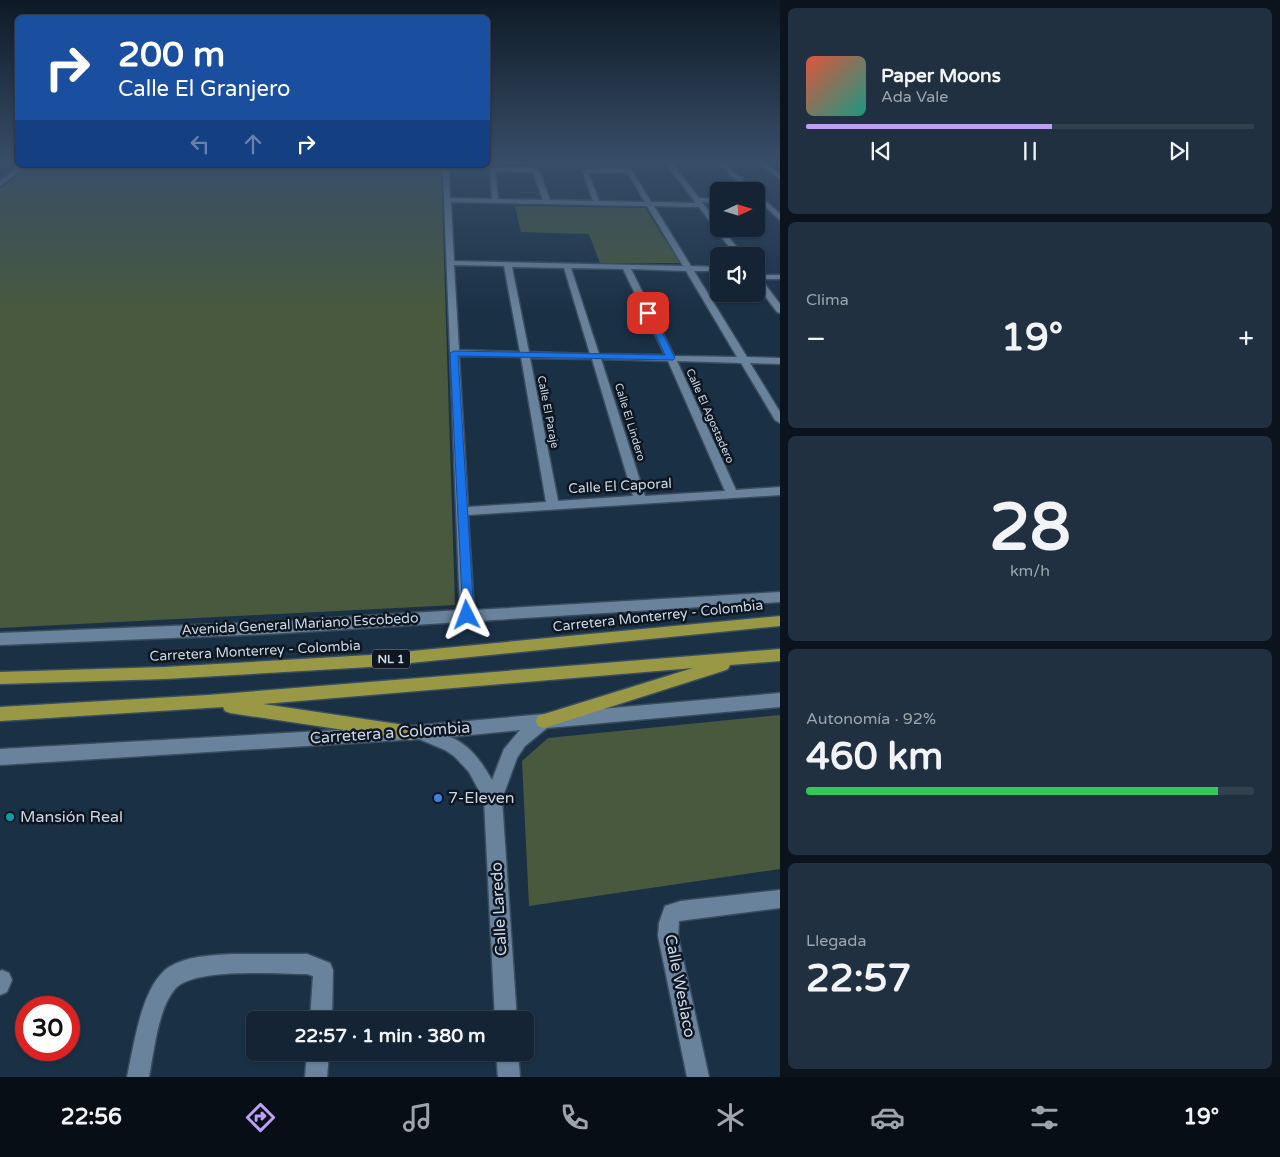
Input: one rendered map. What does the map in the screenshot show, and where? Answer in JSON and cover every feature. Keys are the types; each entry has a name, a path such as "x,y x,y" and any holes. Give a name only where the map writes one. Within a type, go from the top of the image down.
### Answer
{"main road":[{"name":"Carretera Monterrey - Colombia","path":"0,678 165,673 370,661 780,621"},
{"name":"NL 1","path":"0,714 208,702 780,655"},
{"path":"544,721 744,658"},
{"path":"208,702 411,733"}],"street":[{"path":"448,212 467,615"},
{"path":"655,212 780,420"},
{"path":"450,263 710,269"},
{"name":"Calle El Paraje","path":"508,265 553,505"},
{"name":"Calle El Lindero","path":"567,266 640,499"},
{"name":"Calle El Agostadero","path":"626,267 732,494"},
{"path":"765,278 780,277"},
{"path":"765,290 780,310"},
{"path":"454,353 780,361"},
{"name":"Calle El Caporal","path":"462,511 780,491"},
{"name":"Avenida General Mariano Escobedo","path":"0,639 268,628 780,597"},
{"name":"Carretera a Colombia","path":"0,757 411,733 780,700"},
{"name":"Calle Laredo","path":"505,1011 493,798 502,771 518,741 544,721"},
{"name":"Calle Laredo","path":"411,733 438,738 462,750 477,769 493,798"},
{"name":"Calle Weslaco","path":"698,1077 668,936 670,916 672,913 780,899"},
{"path":"138,1077 153,1014 167,982 174,974 212,965 307,964 323,970 321,1011"},
{"path":"316,1077 317,1061"},
{"path":"508,1061 509,1077"}],"green space":[{"path":"0,212 442,212 455,605 0,628"},
{"path":"516,212 648,212 680,263 600,263 589,234 521,232"},
{"path":"780,715 780,869 529,906 522,761 548,738"}],"place":[{"name":"7-Eleven","path":"438,798"},
{"name":"Mansión Real","path":"10,817"}],"route":[{"path":"467,615 454,353 670,358 648,313"}]}
